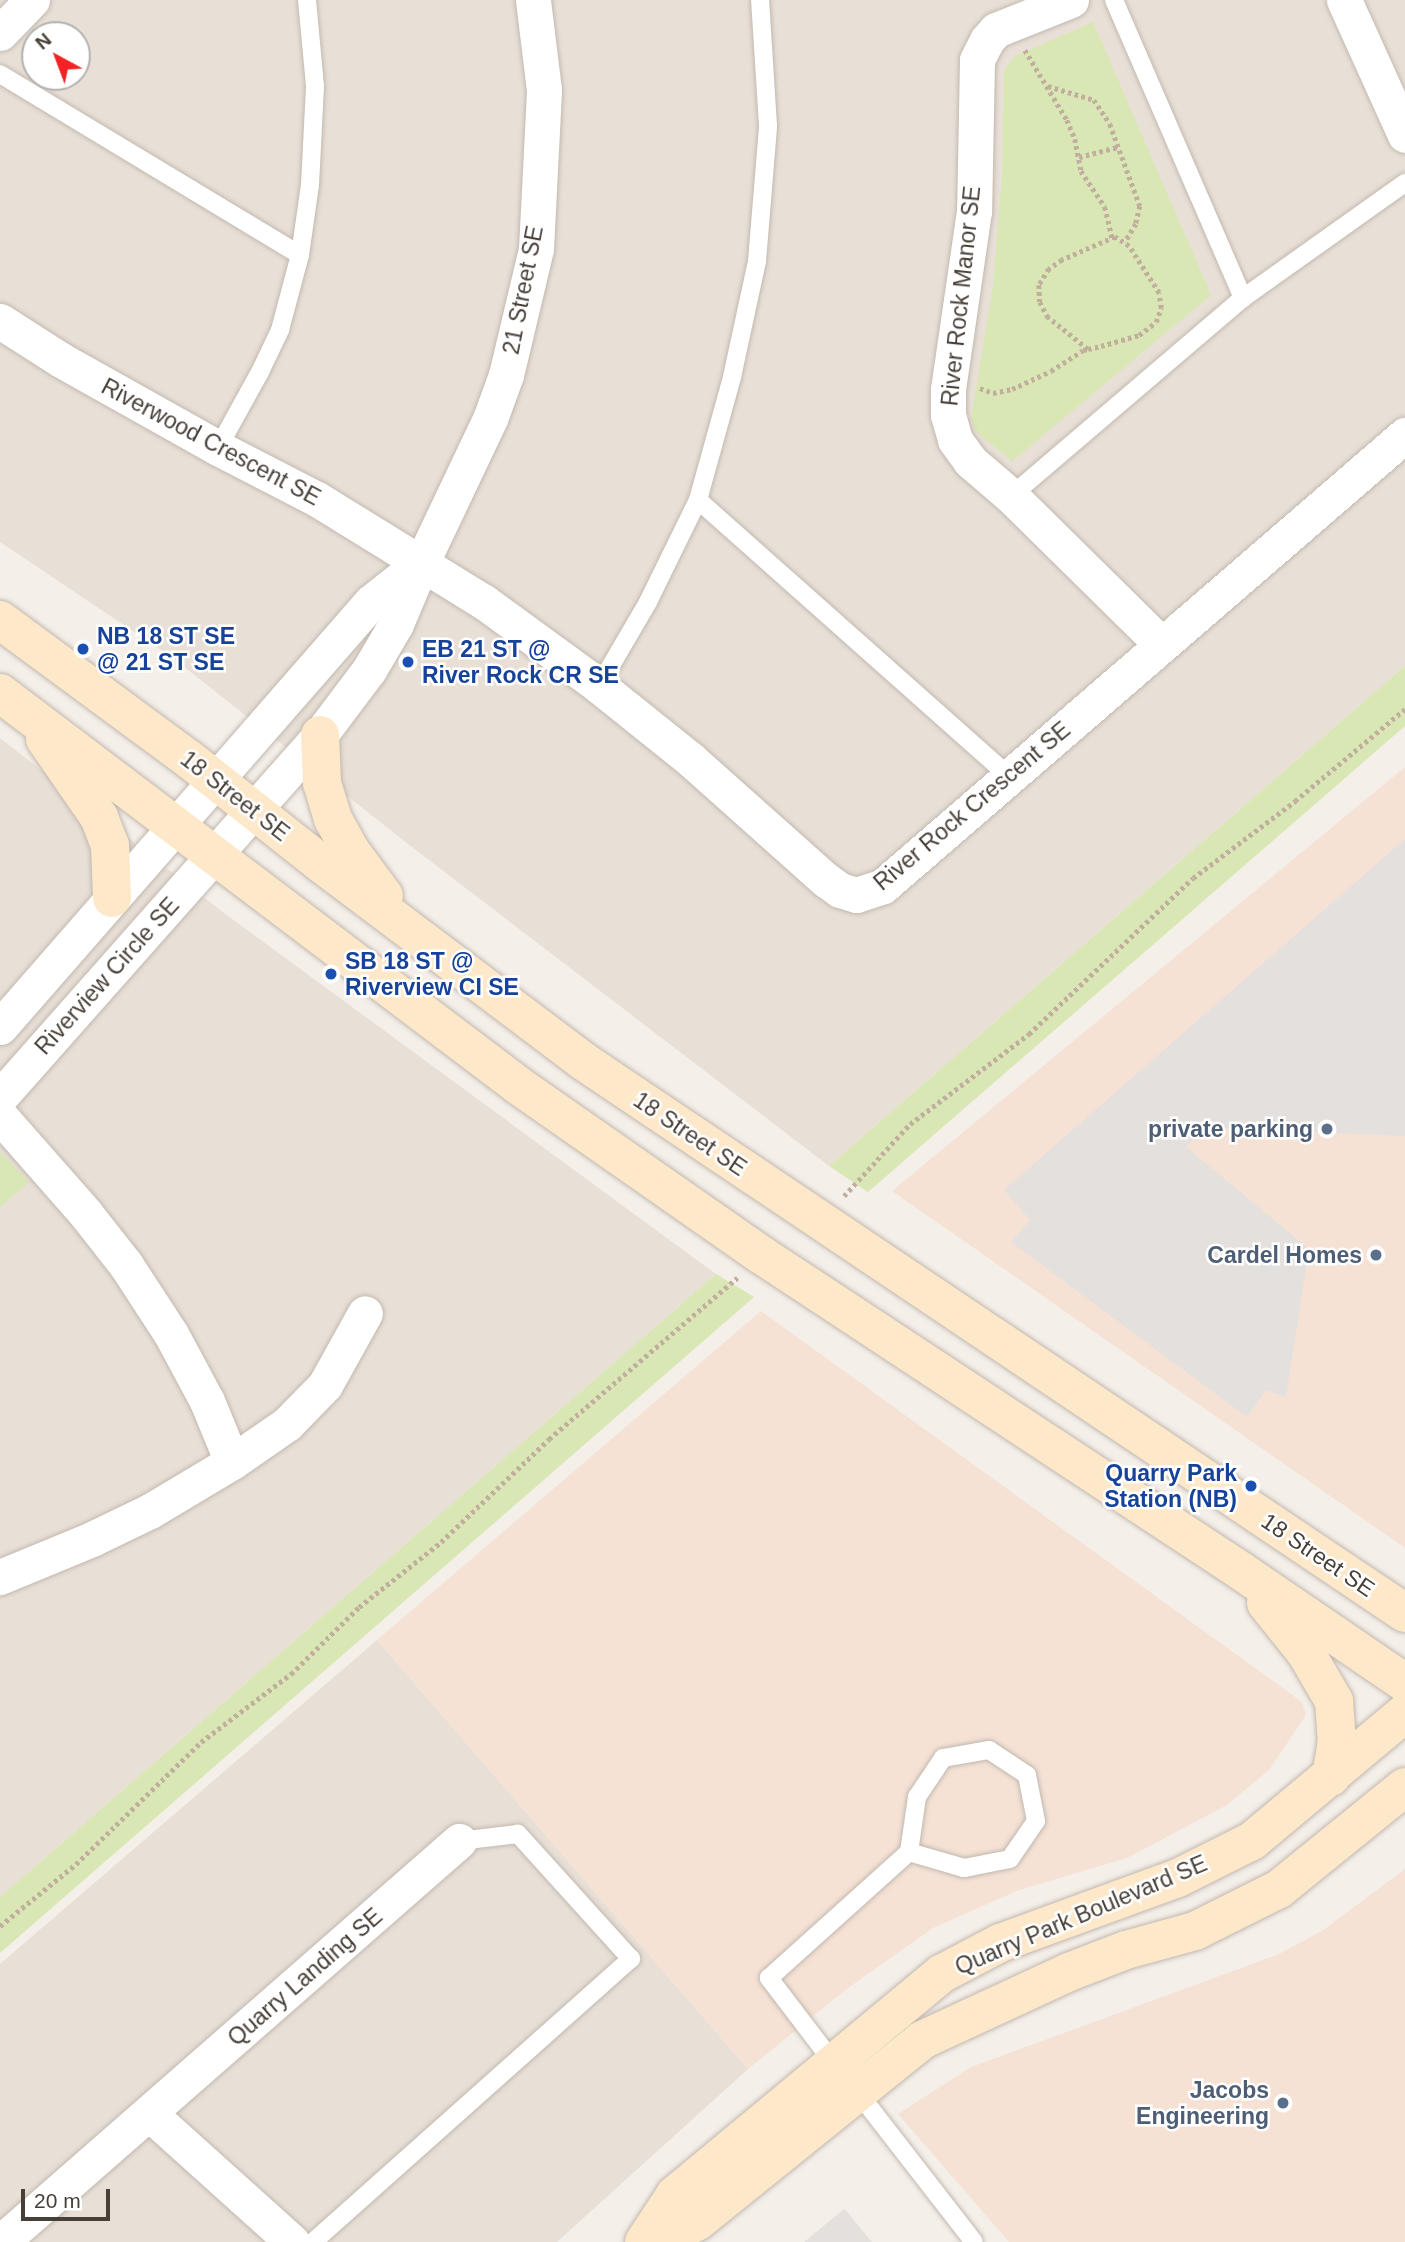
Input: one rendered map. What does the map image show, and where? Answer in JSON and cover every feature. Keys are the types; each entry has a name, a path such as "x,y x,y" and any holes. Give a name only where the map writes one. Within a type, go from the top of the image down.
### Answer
{"main road":[{"name":"18 Street SE","path":"0,620 583,1061 813,1218 1405,1613"},
{"path":"11,701 519,1086 763,1256 1241,1571 1405,1683"},
{"path":"11,701 99,817 110,845 111,898"},
{"path":"320,735 322,783 333,819 350,850 408,929"},
{"path":"1241,1571 1306,1653 1334,1701 1337,1740 1331,1777"},
{"name":"Quarry Park Boulevard SE","path":"644,2242 675,2195 941,1974 1000,1943 1178,1878 1252,1841 1405,1713"},
{"name":"Quarry Park Boulevard SE","path":"657,2242 698,2221 922,2040 1069,1972 1126,1950 1195,1931 1279,1888 1405,1787"}],"street":[{"path":"0,33 32,0"},
{"name":"21 Street SE","path":"214,855 320,735 369,670 396,624 422,562 490,419 506,374 536,249 544,90 533,0"},
{"name":"River Rock Manor SE","path":"1071,0 1007,23 986,40 975,71 974,211 949,377 948,415 955,440 970,461 1011,496 1161,645"},
{"path":"1344,0 1405,135"},
{"name":"Riverwood Crescent SE","path":"0,321 61,360 218,448 317,499 422,562"},
{"name":"River Rock Crescent SE","path":"422,562 538,639 690,759 827,880 841,890 856,895 883,886 1405,435"},
{"name":"21 Street SE","path":"175,825 371,602 422,562"},
{"name":"Riverview Circle SE","path":"0,1027 175,825"},
{"name":"Riverview Circle SE","path":"0,1097 214,855"},
{"path":"0,1116 86,1214 126,1265 171,1334 207,1401 232,1462"},
{"path":"0,1577 150,1511 232,1462 287,1424 326,1385 365,1313"},
{"name":"Quarry Landing SE","path":"2,2242 459,1841"},
{"path":"150,2114 292,2242"}],"lane":[{"path":"218,448 260,372 279,330 300,255 310,185 315,86 307,0"},
{"path":"599,686 648,602 698,500 732,377 757,261 768,126 760,0"},
{"path":"1114,0 1242,298"},
{"path":"0,74 300,255"},
{"path":"1011,496 1242,298 1405,183"},
{"path":"698,500 1009,776"},
{"path":"909,1852 964,1868 1010,1859 1036,1821 1027,1775 989,1750 943,1758 917,1797 909,1852 769,1978 975,2242"},
{"path":"313,2242 631,1959 518,1834 459,1841"}],"path":[{"path":"1007,23 1067,120 1081,171 1105,207 1112,237"},
{"path":"1048,86 1094,100 1107,117 1140,206 1136,224 1125,242"},
{"path":"1079,157 1118,147"},
{"path":"949,377 993,393 1012,389 1087,349 1139,335 1156,322 1159,293 1125,242 1112,237 1062,260 1049,269 1039,285 1040,302 1047,316 1087,349"},
{"path":"813,1218 847,1193 910,1124 1029,1034 1080,989 1193,878 1295,801 1405,709"},
{"path":"0,1926 76,1864 201,1742 291,1674 359,1607 441,1542 550,1439 763,1256"}],"shaded area":[{"path":"0,0 1405,0 1405,666 829,1166 408,844 173,658 0,542"},
{"path":"0,738 224,913 716,1274 0,1897"},
{"path":"1405,767 1405,1548 892,1191"},
{"name":"private parking","path":"1405,839 1405,1136 1205,1127 1186,1147 1309,1249 1286,1397 1266,1390 1247,1417 1011,1242 1030,1220 1004,1190"},
{"path":"761,1311 1302,1702 1306,1715 1269,1770 1227,1805 1127,1858 1019,1890 933,1928 848,1988 748,2069 377,1640"},
{"path":"377,1640 748,2069 557,2242 0,2242 0,1964"},
{"path":"1405,1869 1405,2242 1009,2242 898,2114 971,2067 1277,1955 1322,1931"},
{"path":"844,2209 872,2242 804,2242"}],"green space":[{"path":"1093,22 1211,295 1012,461 976,432 971,419 993,286 1002,177 1004,71 1014,57"},
{"path":"1405,666 1405,726 868,1192 829,1166"},
{"path":"0,1152 29,1182 0,1207"},
{"path":"716,1274 754,1297 0,1953 0,1897"}],"place":[{"name":"NB 18 ST SE @ 21 ST SE","path":"83,649"},
{"name":"EB 21 ST @ River Rock CR SE","path":"408,662"},
{"name":"SB 18 ST @ Riverview CI SE","path":"331,974"},
{"name":"private parking","path":"1327,1129"},
{"name":"Cardel Homes","path":"1376,1255"},
{"name":"Quarry Park Station (NB)","path":"1251,1486"},
{"name":"Jacobs Engineering","path":"1283,2103"}]}
